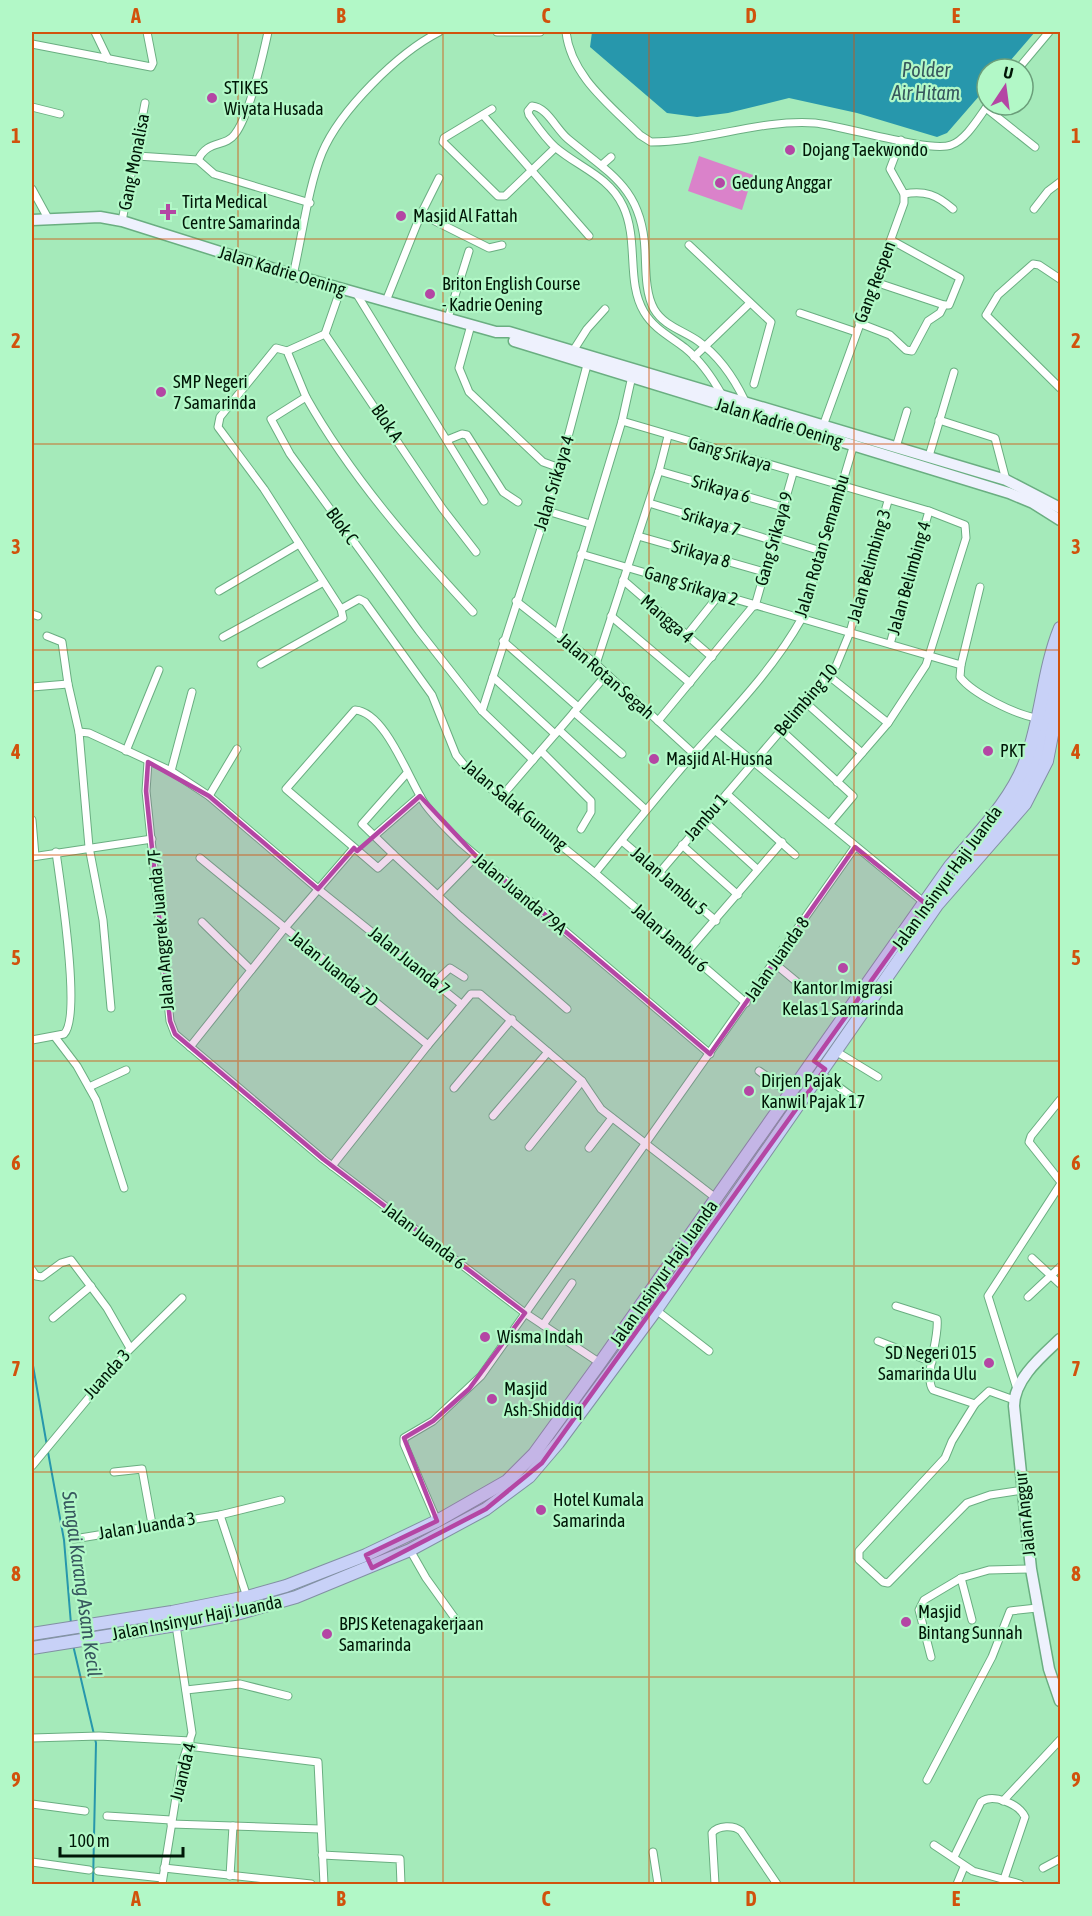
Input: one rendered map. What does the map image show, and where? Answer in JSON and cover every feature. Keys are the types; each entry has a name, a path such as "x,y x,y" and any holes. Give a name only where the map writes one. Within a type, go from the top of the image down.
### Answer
{"highway":[{"name":"Jalan Insinyur Haji Juanda","path":"32,1648 240,1613 296,1598 372,1568 410,1550 486,1509 529,1477 558,1443 656,1310 823,1072 931,903 950,866 1017,781 1027,757 1049,655 1060,628"},
{"path":"931,903 1012,805 1034,770 1060,650"},
{"name":"Jalan Insinyur Haji Juanda","path":"38,1633 247,1597 286,1586 366,1555 437,1521 489,1493 518,1471 534,1454 600,1364 814,1061 931,903 1007,826 1037,784 1047,761 1060,693"},
{"path":"366,1555 372,1568"}],"main road":[{"name":"Jalan Kadrie Oening","path":"32,220 100,217 122,221 293,275 496,332 509,332 573,351 728,407 855,440 1009,493 1033,503 1060,520"},
{"name":"Jalan Kadrie Oening","path":"496,332 507,339 587,364 745,401 823,426 855,440 896,447 1006,480 1060,508"},
{"path":"1016,1395 1033,1367 1060,1339"},
{"name":"Jalan Anggur","path":"1016,1395 1031,1569 1049,1669 1060,1701"}],"street":[{"path":"95,32 108,59"},
{"path":"32,44 153,66 147,32"},
{"path":"198,160 208,146 226,141 236,132 252,91 268,32"},
{"path":"293,275 315,174 323,153 342,122 360,99 409,51 440,32"},
{"path":"497,32 540,32"},
{"path":"566,32 567,47 578,70 640,135 651,142 793,122 818,124 901,140 950,146 957,142 978,117"},
{"path":"1028,57 1049,32"},
{"name":"Gang Monalisa","path":"122,221 137,156 145,103"},
{"path":"728,407 712,376 694,357 651,322 639,302 631,224 622,203 592,171 555,148 529,115 528,111 532,106 539,107 567,138 603,164 631,199 642,225 653,307 671,326 705,346 729,372 745,401"},
{"path":"32,107 60,114"},
{"path":"492,109 444,138 443,142 498,196 505,196 555,148"},
{"path":"483,114 589,236"},
{"path":"1000,117 1035,147"},
{"path":"901,140 890,169 904,194 926,192 944,201 953,209"},
{"path":"137,156 198,160 214,174 310,203"},
{"path":"603,164 611,157"},
{"path":"386,301 421,214 440,178"},
{"path":"1034,209 1048,191 1060,182"},
{"path":"32,189 49,220"},
{"name":"Gang Respen","path":"823,426 904,203 904,194"},
{"path":"421,214 489,248 502,245"},
{"path":"875,282 944,305 951,304 960,278 891,240"},
{"path":"689,245 771,322 754,384"},
{"path":"448,318 469,251"},
{"path":"1060,279 1039,265 1033,264 998,295 986,315 1060,388"},
{"path":"261,664 342,621 341,609 322,583 264,489 218,427 220,417 276,348 287,351 325,334 341,288"},
{"path":"356,293 484,501"},
{"path":"694,357 750,303"},
{"path":"859,323 890,334 906,350 912,351 928,321 940,313 944,305"},
{"path":"573,351 587,329 604,309"},
{"path":"800,313 856,332"},
{"path":"471,325 459,368 469,392 543,462 560,468"},
{"name":"Blok A","path":"325,334 442,508 476,552"},
{"path":"287,351 306,397 332,442 419,553 473,612"},
{"name":"Jalan Srikaya 4","path":"482,711 547,511 587,364"},
{"path":"929,456 954,372"},
{"path":"558,633 622,421 633,373"},
{"name":"Blok C","path":"306,397 273,416 272,423 335,517 482,711"},
{"path":"896,447 907,411"},
{"path":"939,420 995,438 1006,480"},
{"name":"Gang Srikaya","path":"622,421 963,522 967,528 966,538 930,655"},
{"path":"447,440 462,434 467,435 503,492 518,502"},
{"path":"596,664 659,471 668,436"},
{"name":"Jalan Rotan Semambu","path":"595,873 646,810 761,679 789,640 802,618 839,487 855,440"},
{"name":"Srikaya 6","path":"659,471 783,507"},
{"name":"Gang Srikaya 9","path":"755,605 793,472"},
{"name":"Jalan Belimbing 3","path":"850,632 888,501"},
{"name":"Srikaya 7","path":"649,502 821,551"},
{"path":"547,511 590,524"},
{"name":"Jalan Belimbing 4","path":"890,644 929,512"},
{"name":"Srikaya 8","path":"638,536 764,572"},
{"path":"219,591 299,544"},
{"name":"Gang Srikaya 2","path":"581,554 960,665"},
{"name":"Mangga 4","path":"623,580 712,657"},
{"path":"223,637 322,583"},
{"path":"980,587 960,665 960,677 966,686 1010,709 1036,718"},
{"path":"687,635 719,595"},
{"name":"Jalan Salak Gunung","path":"341,609 359,599 365,602 432,695 462,765 595,873"},
{"name":"Jalan Rotan Segah","path":"516,601 596,664 694,754"},
{"path":"658,721 755,605"},
{"path":"611,616 690,683"},
{"name":"Belimbing 10","path":"752,762 829,676 842,656 850,632"},
{"path":"47,636 62,642 68,684 79,732 89,847 103,920 111,1008"},
{"path":"503,641 622,754"},
{"path":"837,782 905,700 930,655"},
{"path":"126,751 159,670"},
{"path":"501,797 607,674"},
{"path":"829,676 888,723"},
{"path":"493,677 646,810"},
{"path":"32,687 68,684"},
{"path":"171,771 192,692"},
{"path":"806,702 862,753"},
{"name":"Jalan Juanda 79A","path":"354,848 286,789 320,748 355,710 358,710 390,738 420,796 441,824 710,1054"},
{"path":"482,711 533,760"},
{"path":"781,730 853,797 832,822"},
{"path":"716,731 855,847 931,903"},
{"name":"Jalan Juanda 7","path":"79,732 89,733 171,771 208,796 461,1004 471,994 477,993 512,1019 582,1081 598,1106 717,1198"},
{"path":"208,796 237,749"},
{"path":"541,751 591,801 591,812 581,829"},
{"name":"Jalan Anggrek Juanda 7F","path":"148,762 146,787 170,1021"},
{"name":"Jambu 1","path":"660,872 752,762"},
{"path":"407,773 362,824 567,1009"},
{"path":"727,794 795,855"},
{"path":"374,836 420,796"},
{"path":"32,820 33,856 152,839"},
{"path":"703,820 757,868"},
{"name":"Jalan Jambu 5","path":"622,841 716,921"},
{"path":"687,952 738,895 757,868 782,842"},
{"path":"682,845 738,895"},
{"name":"Jalan Juanda 8","path":"644,1142 710,1054 855,847"},
{"path":"190,1047 284,929 354,848 378,868 393,854"},
{"path":"32,1040 55,1037 67,1031 72,1005 56,852"},
{"path":"438,895 476,856"},
{"name":"Jalan Juanda 7D","path":"200,858 428,1045"},
{"name":"Jalan Jambu 6","path":"595,873 746,1002"},
{"path":"202,922 251,970"},
{"path":"774,963 802,987"},
{"path":"435,982 450,968 464,977"},
{"path":"332,1166 461,1004"},
{"path":"454,1088 512,1019"},
{"name":"Jalan Juanda 6","path":"170,1021 176,1034 190,1047 323,1159 525,1313 600,1364"},
{"path":"55,1037 89,1087 124,1188"},
{"path":"493,1116 548,1052"},
{"path":"837,1052 878,1077"},
{"path":"814,1061 823,1072 858,1101"},
{"path":"89,1087 126,1070"},
{"path":"759,1071 791,1094"},
{"path":"529,1147 582,1081"},
{"path":"1023,1490 990,1495 967,1503 888,1583 883,1582 859,1560 859,1551 945,1458 952,1441 975,1404 989,1391 1016,1395 988,1296 1060,1183 1029,1142 1031,1136 1060,1100"},
{"path":"589,1148 612,1118"},
{"path":"437,1521 404,1439 433,1421 469,1389 644,1142"},
{"path":"1032,1258 1060,1284"},
{"path":"32,1270 36,1276 42,1277 61,1263 71,1260 107,1308 130,1348"},
{"path":"1028,1297 1060,1267"},
{"path":"543,1325 572,1283"},
{"path":"53,1318 91,1286"},
{"name":"Juanda 3","path":"32,1466 60,1429 130,1348 182,1298"},
{"path":"896,1306 933,1315 937,1319 930,1382 933,1390 975,1404"},
{"path":"656,1310 710,1351"},
{"path":"878,1341 932,1362"},
{"path":"114,1472 139,1468 143,1470 153,1524"},
{"name":"Jalan Juanda 3","path":"74,1539 153,1524 220,1515 281,1500"},
{"name":"Jalan Juanda 3","path":"220,1515 247,1597"},
{"path":"410,1550 428,1582 459,1624"},
{"path":"931,1658 920,1606 924,1600 961,1578 989,1570 1031,1569"},
{"path":"961,1578 972,1620"},
{"path":"927,1780 992,1657 1010,1611 1037,1608"},
{"name":"Juanda 4","path":"162,1881 181,1766 192,1728 176,1625"},
{"path":"186,1690 240,1684 288,1696"},
{"path":"32,1738 95,1736 189,1743 247,1755 316,1760 320,1766 320,1829 324,1884"},
{"path":"1003,1801 1060,1740"},
{"path":"954,1857 981,1802 991,1798 1003,1801 1022,1812 1025,1817 1004,1879"},
{"path":"32,1804 84,1810"},
{"path":"107,1816 233,1826 320,1829"},
{"path":"230,1876 233,1826"},
{"path":"715,1884 711,1836 715,1829 732,1827 741,1832 777,1884"},
{"path":"934,1845 954,1857 964,1867 1020,1884"},
{"path":"653,1852 658,1884"},
{"path":"322,1855 400,1859 401,1884"},
{"path":"1043,1869 1060,1860"},
{"path":"32,1862 89,1869"},
{"path":"957,1884 964,1867"},
{"path":"164,1868 311,1884"},
{"path":"98,1871 162,1881"}],"highlighted area":[{"path":"148,762 209,796 318,889 354,848 357,851 420,796 476,856 710,1054 855,847 926,904 814,1061 825,1069 542,1463 486,1509 372,1568 366,1555 437,1521 404,1438 433,1421 469,1389 525,1313 323,1159 175,1034 170,1021 146,791"}],"shaded area":[{"name":"Gedung Anggar","path":"699,156 753,175 742,210 688,191"}],"water":[{"name":"Polder Air Hitam","path":"592,32 1035,32 1013,57 975,57 975,101 947,133 937,137 857,113 789,98 728,113 697,117 667,113 590,47"}],"waterway":[{"name":"Sungai Karang Asam Kecil","path":"32,1360 47,1446"},
{"name":"Sungai Karang Asam Kecil","path":"48,1452 64,1540 71,1624"},
{"name":"Sungai Karang Asam Kecil","path":"73,1645 96,1743 93,1884"}],"place":[{"name":"STIKES Wiyata Husada","path":"212,98"},
{"name":"Dojang Taekwondo","path":"790,150"},
{"name":"Gedung Anggar","path":"720,183"},
{"name":"Tirta Medical Centre Samarinda","path":"168,212"},
{"name":"Masjid Al Fattah","path":"401,216"},
{"name":"Briton English Course - Kadrie Oening","path":"430,294"},
{"name":"SMP Negeri 7 Samarinda","path":"161,392"},
{"name":"PKT","path":"988,751"},
{"name":"Masjid Al-Husna","path":"654,759"},
{"name":"Kantor Imigrasi Kelas 1 Samarinda","path":"843,968"},
{"name":"Dirjen Pajak Kanwil Pajak 17","path":"749,1091"},
{"name":"Wisma Indah","path":"485,1337"},
{"name":"SD Negeri 015 Samarinda Ulu","path":"989,1363"},
{"name":"Masjid Ash-Shiddiq","path":"492,1399"},
{"name":"Hotel Kumala Samarinda","path":"541,1510"},
{"name":"Masjid Bintang Sunnah","path":"906,1622"},
{"name":"BPJS Ketenagakerjaan Samarinda","path":"327,1634"}]}
